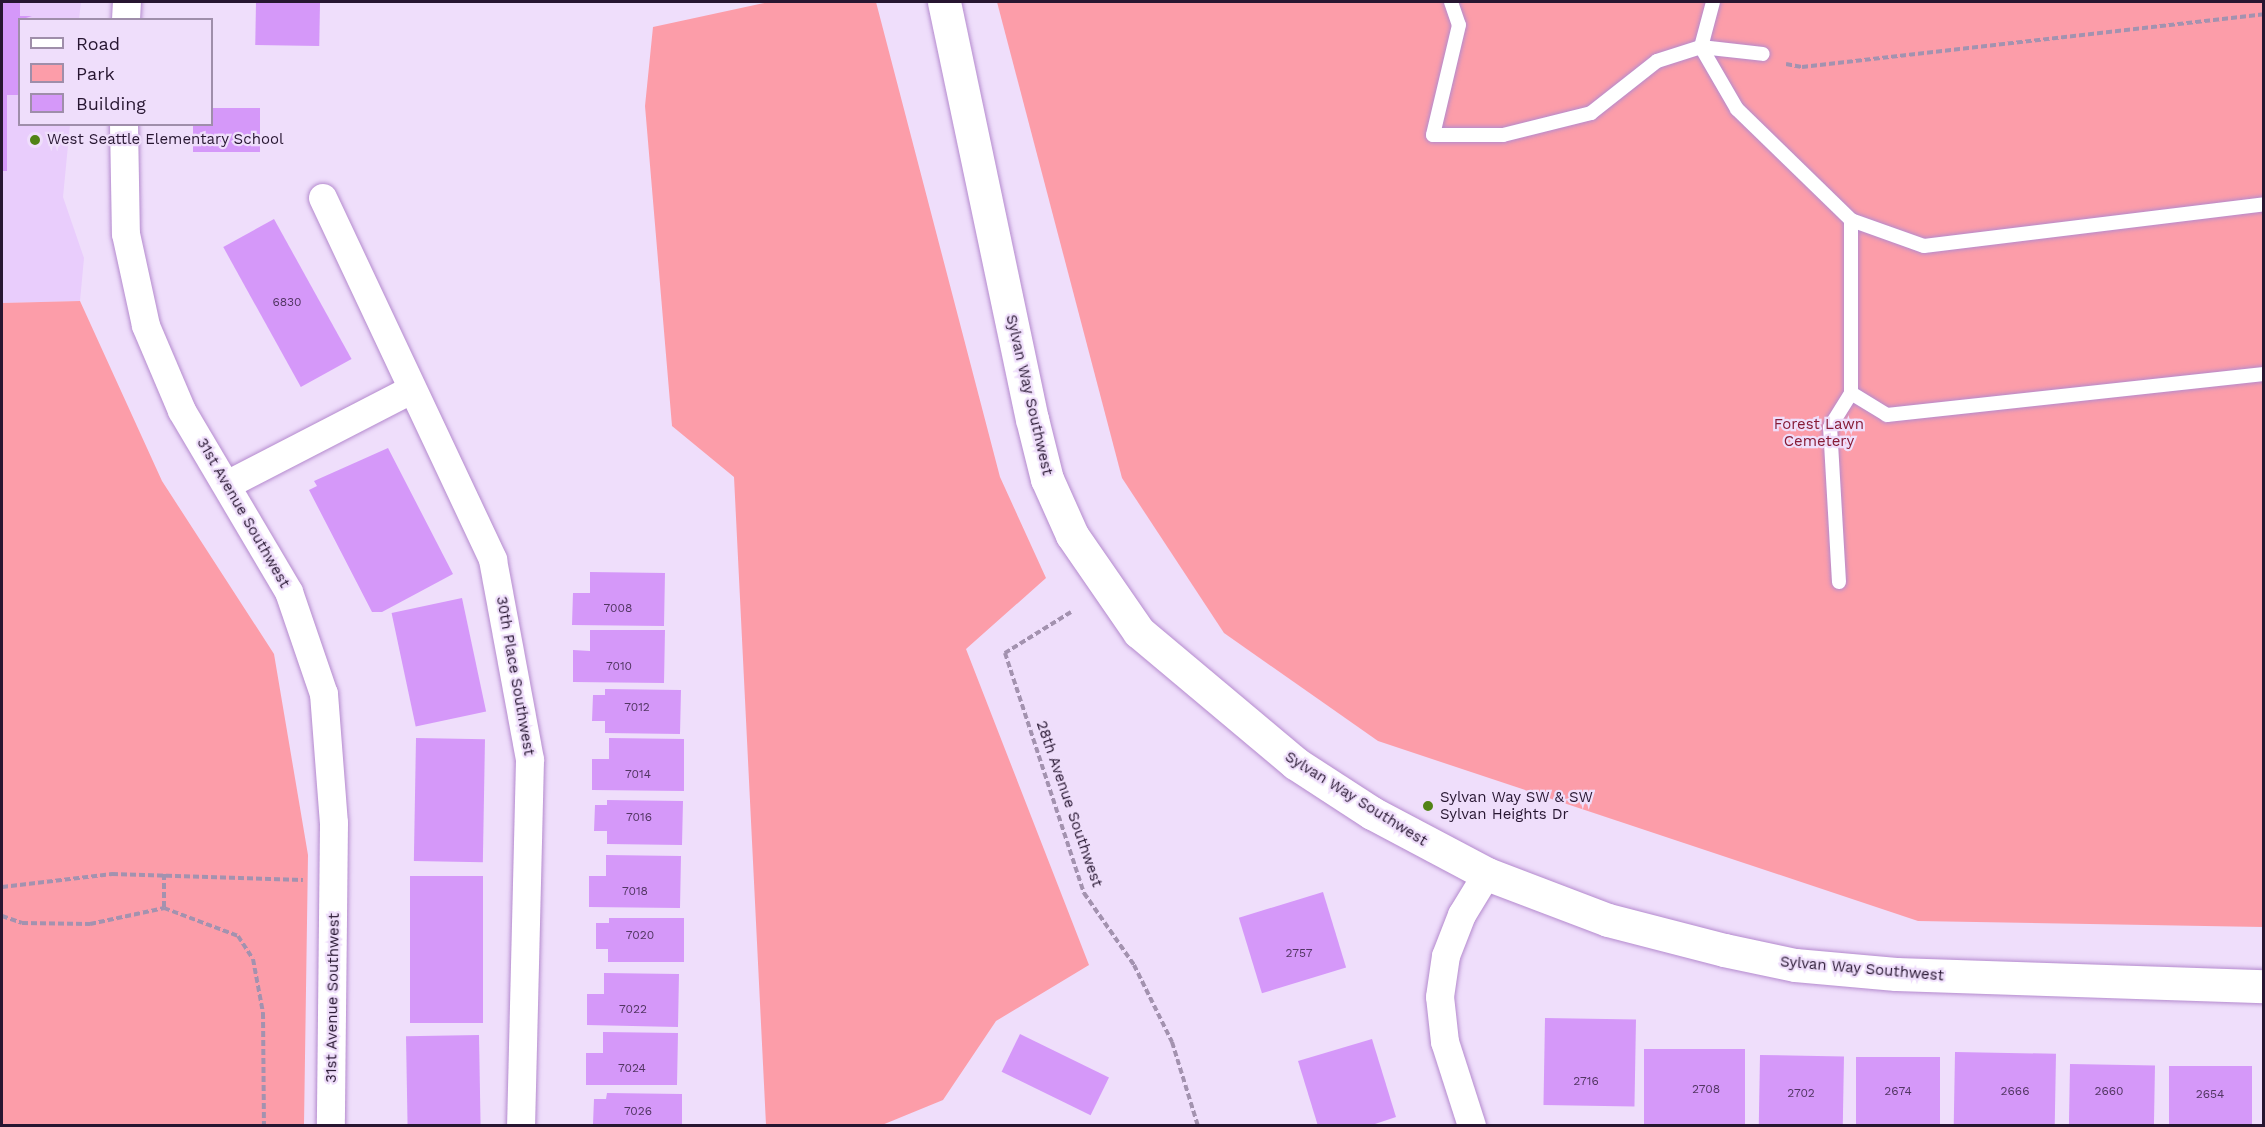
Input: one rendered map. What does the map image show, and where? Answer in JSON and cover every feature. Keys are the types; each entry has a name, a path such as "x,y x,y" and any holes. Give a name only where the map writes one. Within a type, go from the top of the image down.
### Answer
{"street":[{"path":"126,18 127,2"},
{"name":"Sylvan Way Southwest","path":"944,2 1047,479 1104,588 1139,632 1197,685 1295,763 1382,819 1487,874 1608,920 1795,965 1974,979 2264,986"},
{"name":"31st Avenue Southwest","path":"124,126 126,234 134,284 182,411 289,592 324,694 334,823 331,1125"},
{"name":"30th Place Southwest","path":"323,198 398,351 409,391 493,560 522,705 530,760 521,1125"},
{"path":"227,485 409,391"},
{"path":"1472,1125 1445,1042 1440,997 1446,956 1462,915 1487,874"}],"lane":[{"path":"1451,2 1459,25 1433,135 1503,135 1591,113 1657,61 1701,47 1763,54"},
{"path":"1713,2 1701,47 1737,109 1851,220 1924,246 2264,204"},
{"path":"1839,582 1830,427 1851,393 1851,220"},
{"path":"1851,393 1887,415 2264,374"}],"path":[{"path":"1763,54 1802,67 2264,14"},
{"name":"28th Avenue Southwest","path":"1071,612 1005,653 1084,893 1134,965 1162,1023 1198,1125"},
{"path":"164,874 164,908"},
{"path":"2,886 164,874 313,880"},
{"path":"2,916 22,923 90,924 164,908 238,936 253,959 263,1013 264,1125"}],"shaded area":[{"name":"West Seattle Elementary School","path":"2,2 81,2 79,18 18,18 18,126 70,126 63,197 84,258 80,301 2,303"}],"green space":[{"path":"769,2 876,2 1000,477 1046,578 966,649 1089,965 996,1021 943,1100 882,1125 766,1125 734,477 672,426 645,106 653,27"},
{"name":"Forest Lawn Cemetery","path":"997,2 2263,2 2263,927 1918,921 1378,741 1224,633 1122,478"},
{"path":"80,301 162,481 274,654 308,855 304,1125 2,1125 2,303"}],"building":[{"path":"2,2 20,2 20,16 32,16 18,18 18,95 7,95 7,171 2,171"},
{"path":"256,2 320,3 319,46 255,45"},
{"path":"213,108 260,108 260,152 193,152 193,126 213,126"},
{"path":"274,219 352,359 301,387 223,247"},
{"path":"388,448 453,574 382,612 372,612 309,490 317,486 314,481"},
{"path":"590,572 665,573 664,626 572,625 573,593 590,593"},
{"path":"462,598 486,711 416,726 392,613"},
{"path":"590,630 665,630 664,683 573,682 573,650 590,651"},
{"path":"605,689 681,690 680,734 605,733 605,721 592,721 593,695 605,695"},
{"path":"416,738 485,739 483,862 414,861"},
{"path":"609,738 684,739 684,791 592,790 592,759 609,759"},
{"path":"607,800 683,801 682,845 607,844 607,831 594,831 595,805 607,805"},
{"path":"606,855 681,856 680,908 589,907 589,876 606,876"},
{"path":"410,876 483,876 483,1023 410,1023"},
{"path":"1323,892 1346,968 1262,993 1239,918"},
{"path":"609,918 684,918 684,962 608,962 608,949 596,949 596,923 609,923"},
{"path":"604,973 679,974 678,1027 587,1025 587,994 604,994"},
{"path":"1545,1018 1636,1020 1634,1107 1543,1105"},
{"path":"603,1032 678,1033 677,1085 586,1085 586,1053 603,1053"},
{"path":"1020,1034 1109,1077 1091,1115 1002,1072"},
{"path":"479,1035 481,1126 408,1126 406,1036"},
{"path":"1372,1039 1396,1117 1369,1126 1318,1126 1298,1061"},
{"path":"1644,1049 1745,1049 1745,1126 1644,1126"},
{"path":"1955,1052 2056,1054 2055,1126 1954,1126"},
{"path":"1760,1055 1844,1056 1843,1126 1759,1126"},
{"path":"1856,1057 1940,1057 1940,1126 1856,1126"},
{"path":"2070,1064 2155,1065 2154,1126 2069,1126"},
{"path":"2169,1066 2252,1066 2252,1126 2169,1126"},
{"path":"607,1093 682,1094 682,1126 593,1124 594,1099 606,1099"}],"place":[{"name":"West Seattle Elementary School","path":"35,140"},
{"name":"Sylvan Way SW & SW Sylvan Heights Dr","path":"1428,806"}]}
